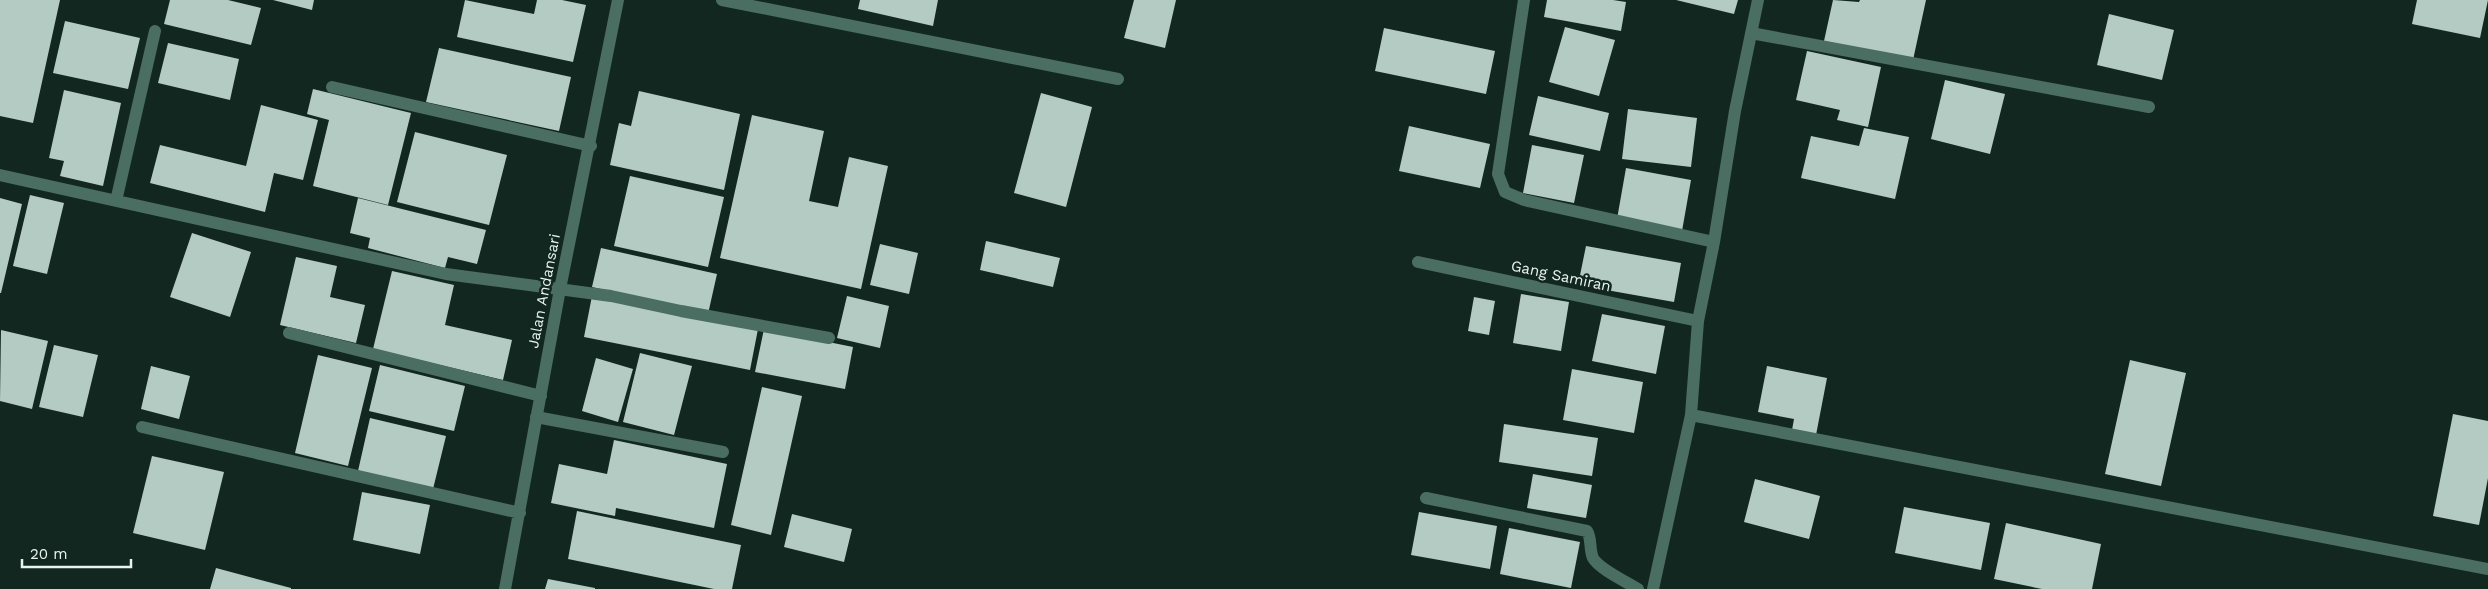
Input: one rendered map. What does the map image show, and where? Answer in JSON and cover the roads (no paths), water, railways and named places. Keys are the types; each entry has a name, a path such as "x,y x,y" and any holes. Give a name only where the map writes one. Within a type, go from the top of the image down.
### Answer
{"street":[{"name":"Jalan Andansari","path":"505,589 560,290 591,146 618,0"},
{"path":"722,0 1118,78"},
{"path":"1524,0 1498,174 1505,192 1533,202 1714,242"},
{"path":"1653,589 1691,416 1698,321 1714,242 1735,111 1758,0"},
{"path":"116,200 155,31"},
{"path":"1751,33 2149,107"},
{"path":"332,87 591,146"},
{"path":"0,175 446,274 611,296 829,338"},
{"name":"Gang Samiran","path":"1418,262 1698,321"},
{"path":"288,333 541,396"},
{"path":"1691,416 2488,569"},
{"path":"536,417 723,452"},
{"path":"142,427 520,513"},
{"path":"1426,498 1587,531 1590,536 1592,555 1596,563 1638,589"}]}
